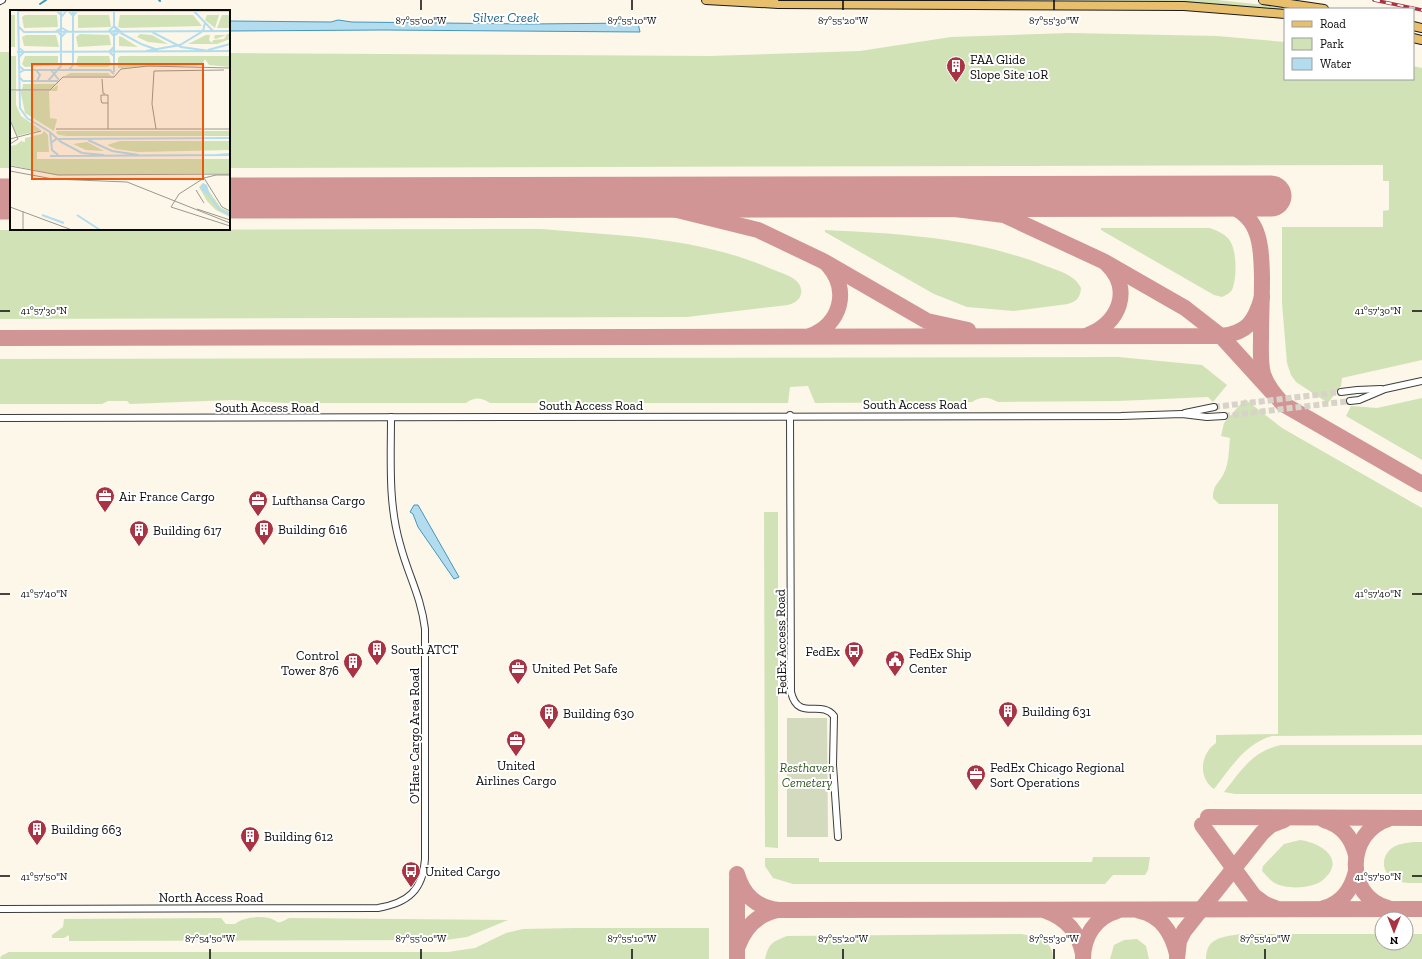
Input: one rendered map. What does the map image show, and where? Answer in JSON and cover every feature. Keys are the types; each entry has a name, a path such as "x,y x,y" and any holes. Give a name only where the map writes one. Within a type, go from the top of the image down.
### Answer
{"main road":[{"path":"706,0 786,4 1184,6 1284,14"},
{"path":"1263,0 1317,8"}],"street":[{"path":"1350,401 1385,389 1422,381"},
{"path":"1341,392 1385,389"},
{"name":"South Access Road","path":"1182,414 1214,407"},
{"name":"South Access Road","path":"0,418 790,415 1106,416 1182,414 1207,417 1224,416"},
{"name":"FedEx Access Road","path":"790,415 791,692 793,700 798,706 805,709 827,710 834,716 834,765 838,837"},
{"name":"O'Hare Cargo Area Road","path":"391,417 392,499 396,526 400,545 419,596 425,629 425,859 424,871 416,890"},
{"name":"North Access Road","path":"0,909 378,908 394,905 406,899 416,890"}],"green space":[{"path":"1217,0 1293,8 1284,8 1284,10 1205,3 1173,2 921,1"},
{"path":"1069,33 1217,36 1284,42 1284,80 1414,80 1414,66 1422,68 1422,360 1342,378 1341,386 1328,403 1296,382 1291,375 1287,363 1282,303 1282,227 1383,227 1383,211 1389,210 1389,181 1383,181 1383,165 230,168 230,53 710,56 860,51 951,37"},
{"path":"0,52 10,52 10,168 0,168"},
{"path":"1101,228 1210,228 1224,235 1228,239 1234,251 1235,279 1232,290 1222,297 1214,295 1101,230"},
{"path":"541,229 631,236 689,244 746,259 788,275 799,284 801,294 796,301 788,305 687,317 0,319 0,230"},
{"path":"825,230 882,233 937,239 991,249 1018,256 1066,274 1075,280 1081,288 1081,291 1078,299 1068,304 1014,311 967,307 934,294 825,232"},
{"path":"1118,357 1202,365 1227,385 1213,402 1208,397 1118,401 998,402 985,398 972,402 815,403 808,386 790,387 788,403 490,403 478,398 466,403 286,403 232,400 130,404 127,401 108,401 102,404 0,404 0,359"},
{"path":"1422,398 1422,460 1346,416 1351,406 1377,408"},
{"path":"1245,399 1282,428 1422,508 1422,735 1272,736 1262,740 1246,751 1232,765 1214,789 1205,778 1203,765 1207,753 1216,743 1216,735 1278,734 1278,504 1219,504 1213,498 1215,487 1226,469 1228,461 1230,438 1221,436 1224,423"},
{"path":"764,512 778,512 778,848 765,847"},
{"name":"Resthaven Cemetery","path":"787,718 827,718 828,837 787,837"},
{"path":"1281,745 1422,745 1422,794 1235,794 1224,792 1242,769 1255,757 1262,752"},
{"path":"1300,840 1323,848 1328,853 1332,859 1330,872 1323,880 1306,887 1278,885 1262,871 1263,866 1284,844"},
{"path":"1413,842 1422,842 1422,883 1397,881 1387,873 1384,860 1392,848"},
{"path":"1093,857 1150,857 1148,870 1145,875 1113,875 1105,884 793,884 773,878 765,866 765,858 819,858 819,862 1092,862"},
{"path":"256,917 269,918 278,922 282,922 289,918 508,920 467,937 446,940 69,941 69,935 64,938 52,938 52,935 63,927 64,919 221,918 226,924 235,924 246,918"},
{"path":"709,928 709,959 0,959 1,956 9,952 448,952 475,948 506,933 523,929"},
{"path":"1021,934 1033,936 1043,940 1050,948 1053,959 765,959 770,946 787,936"},
{"path":"1241,934 1374,934 1374,951 1414,951 1414,934 1422,934 1422,959 1206,959 1209,946 1212,942 1222,937"},
{"path":"1137,939 1146,946 1149,959 1110,959 1114,945 1124,940"}],"water":[{"path":"338,20 352,22 528,24 638,23 640,32 383,30 230,31 230,21 331,22"},
{"path":"414,505 418,505 459,577 454,579 418,527 413,514 410,512"}],"waterway":[{"path":"40,4 46,0"}],"taxiway":[{"path":"530,197 669,208 758,230 823,261 927,321 968,330"},
{"path":"822,197 898,202 1004,215 1103,261 1185,308 1221,336 1272,392"},
{"path":"1210,197 1238,209 1247,217 1258,235 1262,277 1261,365 1263,374 1272,390 1283,404 1422,484"},
{"path":"1088,335 1099,330 1108,323 1119,305 1121,295 1119,284 1115,274 1107,264"},
{"path":"810,336 821,331 829,323 835,315 839,305 839,285 835,275 828,265"},
{"path":"0,338 1221,336 1237,332 1249,325 1253,320 1262,297"},
{"path":"1208,817 1422,818"},
{"path":"1388,819 1374,826 1364,837 1358,850 1356,864 1358,878 1364,891 1374,902 1388,908"},
{"path":"1177,959 1179,941 1184,931 1262,833 1271,825 1284,820"},
{"path":"1324,820 1336,825 1345,833 1352,843 1356,855"},
{"path":"1202,825 1254,896 1265,904 1275,908"},
{"path":"1324,908 1331,906 1346,894 1356,871"},
{"path":"737,874 743,888 752,899 763,906 778,910 1422,909"},
{"path":"737,879 737,959"},
{"path":"738,946 744,933 753,922 764,915 778,910"},
{"path":"1046,911 1060,918 1070,927 1078,939 1083,954"},
{"path":"1083,959 1085,943 1092,929 1102,918 1117,911"},
{"path":"1140,911 1148,913 1165,926 1169,932 1177,954"}],"runway":[{"path":"230,198 1271,196"},
{"path":"0,199 10,199"}],"tunnel":[{"path":"1214,407 1341,392"},
{"path":"1224,416 1350,401"}],"railway":[{"path":"1374,0 1412,8"},
{"path":"1414,8 1422,10"}],"place":[{"name":"FAA Glide Slope Site 10R","path":"956,83"},
{"name":"Air France Cargo","path":"105,513"},
{"name":"Lufthansa Cargo","path":"258,517"},
{"name":"Building 616","path":"264,546"},
{"name":"Building 617","path":"139,547"},
{"name":"South ATCT","path":"377,666"},
{"name":"FedEx","path":"854,668"},
{"name":"FedEx Ship Center","path":"895,677"},
{"name":"Control Tower 876","path":"353,679"},
{"name":"United Pet Safe","path":"518,685"},
{"name":"Building 631","path":"1008,728"},
{"name":"Building 630","path":"549,730"},
{"name":"United Airlines Cargo","path":"516,757"},
{"name":"FedEx Chicago Regional Sort Operations","path":"976,791"},
{"name":"Building 663","path":"37,846"},
{"name":"Building 612","path":"250,853"},
{"name":"United Cargo","path":"411,888"}],"water label":[{"name":"Silver Creek","path":"506,17"}]}
